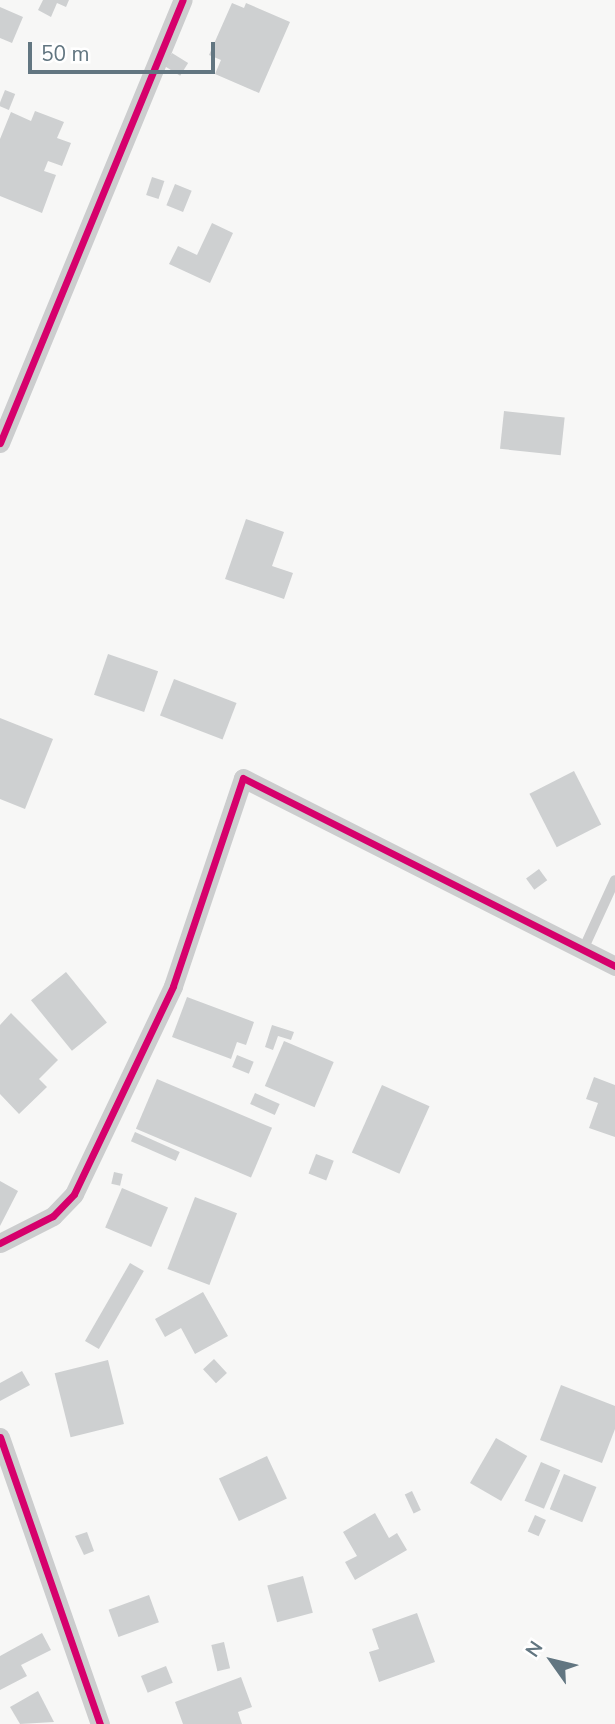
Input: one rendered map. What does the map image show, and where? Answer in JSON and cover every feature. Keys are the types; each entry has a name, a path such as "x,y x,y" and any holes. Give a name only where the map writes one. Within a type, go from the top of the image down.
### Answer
{"street":[{"path":"0,443 183,0"},
{"path":"0,1242 53,1216 74,1194 173,986 243,778 581,953 615,966"},
{"path":"0,1437 100,1724"}],"lane":[{"path":"581,953 615,880"}],"building":[{"path":"43,0 69,0 66,7 57,3 51,17 38,10"},
{"path":"232,3 244,8 246,3 290,22 259,93 215,74 221,60 209,55"},
{"path":"0,7 23,17 12,43 0,38"},
{"path":"172,53 188,63 180,76 164,66"},
{"path":"5,90 15,94 9,110 0,106"},
{"path":"35,111 64,122 57,138 71,143 62,166 48,161 44,171 56,175 42,213 0,196 0,139 11,112 31,121"},
{"path":"152,177 164,181 158,199 146,195"},
{"path":"175,184 192,191 183,212 166,205"},
{"path":"212,223 233,233 210,283 169,264 178,246 197,255"},
{"path":"504,411 565,417 561,455 500,449"},
{"path":"246,519 284,532 272,566 293,573 284,599 225,579"},
{"path":"108,654 158,671 144,712 94,695"},
{"path":"174,679 237,703 223,739 160,715"},
{"path":"0,718 53,739 25,809 0,799"},
{"path":"574,771 601,824 557,847 529,794"},
{"path":"539,869 547,880 534,890 526,878"},
{"path":"66,972 107,1023 72,1051 31,1000"},
{"path":"187,997 254,1022 246,1045 237,1042 231,1059 172,1037"},
{"path":"11,1013 58,1060 39,1079 47,1087 19,1114 0,1094 0,1025"},
{"path":"272,1025 294,1032 291,1040 278,1036 273,1050 265,1047"},
{"path":"284,1041 334,1062 315,1107 265,1086"},
{"path":"237,1055 254,1062 249,1074 232,1067"},
{"path":"594,1077 615,1085 615,1137 589,1128 598,1103 586,1099"},
{"path":"157,1079 272,1128 251,1178 136,1129"},
{"path":"382,1085 430,1106 399,1174 352,1153"},
{"path":"255,1093 280,1104 275,1115 250,1104"},
{"path":"135,1132 180,1152 176,1161 131,1141"},
{"path":"316,1154 334,1161 326,1180 308,1174"},
{"path":"114,1172 123,1174 120,1186 111,1184"},
{"path":"0,1181 18,1191 0,1226"},
{"path":"122,1188 168,1208 151,1247 105,1228"},
{"path":"195,1197 237,1213 209,1285 167,1269"},
{"path":"130,1263 144,1271 99,1349 85,1341"},
{"path":"203,1292 228,1336 195,1354 181,1328 165,1337 155,1319"},
{"path":"214,1359 227,1373 216,1383 203,1369"},
{"path":"108,1360 124,1424 71,1437 55,1373"},
{"path":"22,1371 30,1385 0,1401 0,1383"},
{"path":"561,1385 615,1406 615,1429 602,1463 540,1440"},
{"path":"496,1438 527,1456 501,1501 470,1483"},
{"path":"267,1456 287,1499 239,1521 219,1478"},
{"path":"541,1462 560,1470 544,1509 525,1501"},
{"path":"564,1474 596,1487 582,1522 550,1509"},
{"path":"412,1491 421,1510 414,1513 405,1494"},
{"path":"375,1513 389,1538 397,1533 407,1550 355,1580 345,1562 357,1556 343,1532"},
{"path":"535,1515 546,1520 539,1536 528,1531"},
{"path":"87,1532 94,1551 84,1555 75,1536"},
{"path":"303,1576 313,1613 277,1622 267,1586"},
{"path":"149,1595 159,1622 119,1637 109,1610"},
{"path":"417,1613 435,1662 379,1682 369,1652 379,1649 372,1629"},
{"path":"42,1633 51,1650 21,1665 27,1676 0,1690 0,1656"},
{"path":"224,1642 230,1668 217,1671 211,1645"},
{"path":"166,1666 173,1683 148,1693 141,1676"},
{"path":"241,1677 252,1707 238,1712 242,1724 183,1724 175,1702"},
{"path":"38,1691 54,1722 20,1724 10,1707"}],"cycle path":[{"path":"0,443 183,0"},
{"path":"0,1243 53,1216 74,1194 173,986 243,778 615,966"},
{"path":"0,1437 100,1724"}]}
